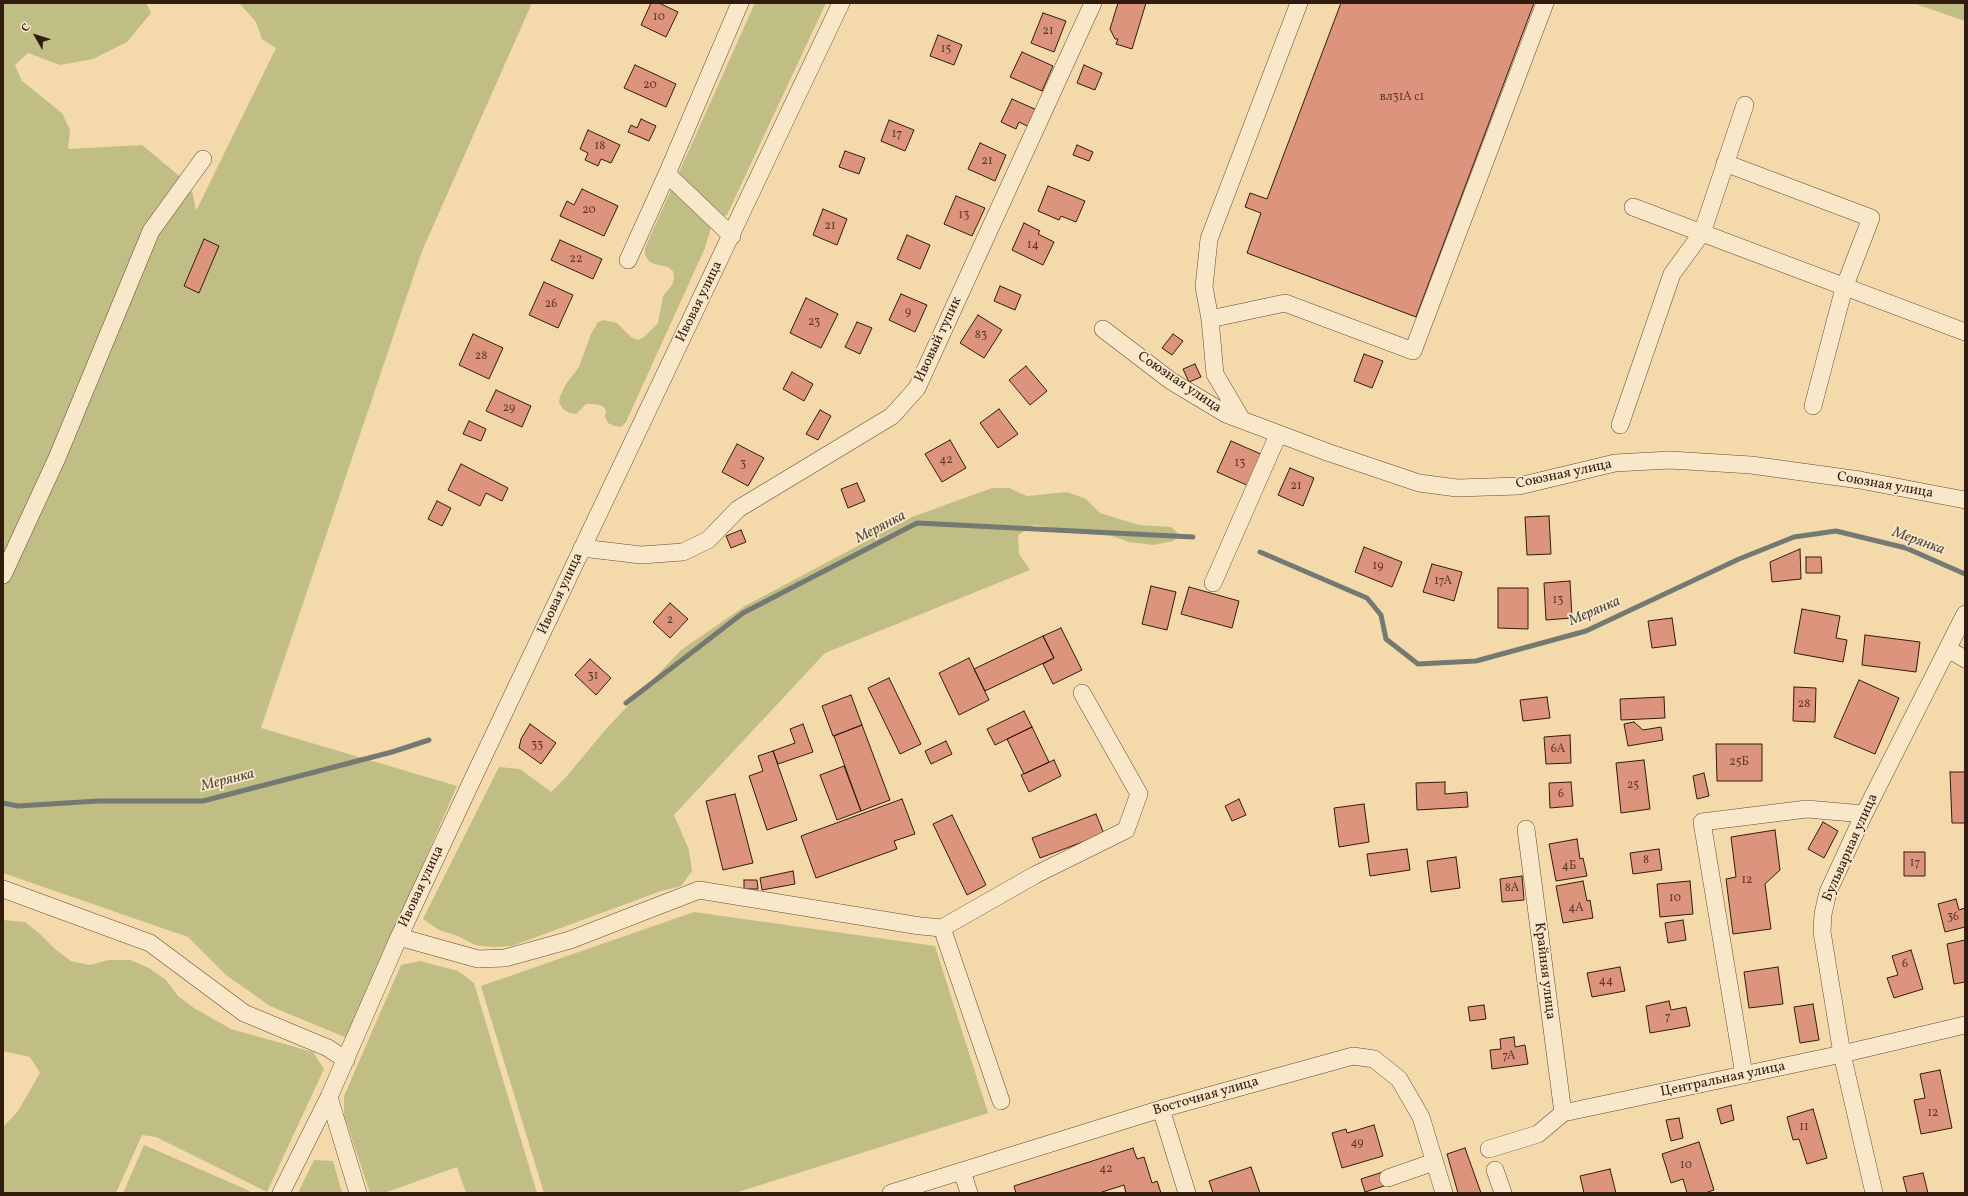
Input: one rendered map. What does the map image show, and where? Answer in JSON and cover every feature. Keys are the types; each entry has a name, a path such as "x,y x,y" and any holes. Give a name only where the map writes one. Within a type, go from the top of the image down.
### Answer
{"street":[{"path":"628,260 667,174 740,3"},
{"name":"Ивовая улица","path":"282,1193 329,1097 399,938 582,548 732,236 841,3"},
{"name":"Ивовый тупик","path":"582,548 641,555 683,552 708,540 738,509 892,416 917,388 1093,3"},
{"path":"1242,420 1215,374 1210,319 1204,287 1209,239 1299,3"},
{"path":"1210,319 1285,303 1413,351 1545,3"},
{"path":"1620,425 1672,274 1702,233 1745,105"},
{"path":"3,575 57,458 151,231 203,159"},
{"path":"1725,163 1871,218 1844,288 1813,406"},
{"path":"667,174 732,236"},
{"path":"1633,207 1844,288 1965,332"},
{"name":"Союзная улица","path":"1103,329 1171,381 1226,414 1278,435 1419,483 1457,488 1519,486 1615,463 1670,460 1766,467 1860,480 1965,500"},
{"path":"1213,583 1278,435"},
{"name":"Бульварная улица","path":"1874,1193 1842,1054 1822,932 1823,914 1828,892 1864,814 1965,614"},
{"path":"1948,649 1965,659"},
{"path":"399,938 478,959 505,958 570,940 699,890 920,926 942,928 1035,875 1126,830 1139,794 1082,693"},
{"path":"1744,1075 1702,822 1806,809 1864,814"},
{"name":"Крайняя улица","path":"1526,829 1563,1113"},
{"path":"3,889 150,943 244,1013 328,1048 346,1060"},
{"path":"942,928 1000,1101"},
{"name":"Центральная улица","path":"1488,1149 1538,1134 1563,1113 1842,1054 1965,1025"},
{"name":"Восточная улица","path":"890,1193 1161,1109 1353,1056 1374,1059 1399,1079 1420,1118 1444,1193"},
{"path":"329,1097 358,1193"},
{"path":"1161,1109 1187,1193"},
{"path":"1388,1178 1434,1162"},
{"path":"1495,1170 1503,1193"},
{"path":"962,1171 969,1193"}],"shaded area":[{"path":"3,3 146,3 151,13 127,42 93,59 60,65 28,53 15,65 22,81 62,113 70,130 68,149 142,145 183,179 193,194 196,211 276,48 262,39 256,22 239,3 532,3 422,251 261,728 457,786 347,1038 270,1006 226,975 188,937 3,873"},
{"path":"755,3 826,3 727,215 721,217 711,227 705,248 626,422 621,427 608,423 605,417 606,410 602,406 595,404 586,404 576,414 569,413 563,409 559,403 560,396 566,384 579,367 591,334 598,322 604,320 617,323 631,337 638,340 644,337 658,323 663,296 672,285 674,278 673,271 668,267 654,264 649,261 645,255 645,248"},
{"path":"1913,3 1965,3 1965,21"},
{"path":"992,488 1009,488 1027,496 1067,492 1086,499 1100,513 1139,525 1171,527 1181,536 1173,541 1154,545 1129,542 1112,536 1073,533 1034,525 1018,535 1019,554 1030,570 825,653 674,815 689,850 692,871 681,886 661,891 512,946 493,947 475,945 458,936 439,930 423,919 499,767 520,769 551,792 566,777 606,729 681,650 745,606 912,517"},
{"path":"694,912 935,946 988,1113 735,1193 544,1193 481,986"},
{"path":"3,920 25,922 71,961 90,965 109,960 130,960 149,968 166,980 178,996 194,1008 231,1029 313,1052 324,1069 267,1192 156,1137 142,1135 116,1193 3,1193 3,1125 5,1125 18,1111 40,1073 30,1057 3,1051"},
{"path":"420,961 458,971 474,983 537,1193 466,1193 457,1167 384,1193 370,1193 344,1115 344,1096 401,965"},
{"path":"144,1145 250,1191 249,1193 123,1193"},
{"path":"314,1160 333,1161 342,1193 298,1193"}],"building":[{"path":"651,3 659,3 678,12 666,37 641,25"},
{"path":"1118,3 1146,3 1132,49 1116,44 1118,39 1115,39 1110,29"},
{"path":"1341,3 1534,3 1416,317 1247,253 1261,213 1245,207 1250,193 1267,199"},
{"path":"1043,13 1066,21 1054,52 1031,43"},
{"path":"938,35 962,45 954,65 930,56"},
{"path":"1022,52 1053,66 1042,91 1010,77"},
{"path":"635,65 676,84 666,107 624,88"},
{"path":"1084,65 1102,73 1095,90 1077,83"},
{"path":"1012,99 1039,111 1031,128 1019,122 1016,129 1001,122"},
{"path":"641,119 656,126 649,141 628,132 631,125 637,128"},
{"path":"889,120 914,130 905,151 881,141"},
{"path":"588,130 620,145 611,163 601,159 598,166 585,160 588,153 580,149"},
{"path":"980,143 1006,155 995,181 968,169"},
{"path":"1077,145 1093,152 1089,161 1073,155"},
{"path":"845,151 865,158 859,174 839,167"},
{"path":"1048,186 1085,201 1076,222 1061,216 1059,220 1038,211"},
{"path":"582,189 618,206 604,236 560,216 567,201 574,205"},
{"path":"956,196 985,208 972,236 944,224"},
{"path":"823,209 847,219 837,245 813,235"},
{"path":"1024,223 1040,231 1038,234 1054,242 1043,265 1012,250"},
{"path":"907,235 930,245 920,269 897,259"},
{"path":"204,239 219,246 199,293 184,286"},
{"path":"560,240 602,259 593,279 551,260"},
{"path":"544,282 573,295 558,328 529,315"},
{"path":"1000,286 1021,295 1015,310 994,301"},
{"path":"901,294 927,305 915,332 889,320"},
{"path":"806,298 838,314 821,348 790,333"},
{"path":"978,315 1002,330 984,358 960,343"},
{"path":"857,322 872,328 860,354 845,347"},
{"path":"473,334 503,348 489,379 459,365"},
{"path":"1173,334 1183,341 1172,355 1162,348"},
{"path":"1364,354 1383,361 1372,388 1354,381"},
{"path":"1195,364 1201,377 1189,382 1183,369"},
{"path":"1026,366 1047,391 1030,405 1009,380"},
{"path":"792,372 813,384 804,401 783,389"},
{"path":"496,390 531,406 522,427 486,411"},
{"path":"999,409 1018,434 998,448 980,423"},
{"path":"820,410 831,416 818,440 806,434"},
{"path":"469,421 486,429 481,441 463,434"},
{"path":"950,440 966,468 942,482 925,454"},
{"path":"1231,441 1263,455 1249,486 1217,472"},
{"path":"737,444 764,458 748,486 722,472"},
{"path":"461,464 508,488 502,501 486,493 480,506 448,490"},
{"path":"1290,468 1314,478 1303,506 1278,495"},
{"path":"857,483 865,501 848,508 841,489"},
{"path":"437,501 451,508 442,526 428,519"},
{"path":"1549,516 1551,554 1527,555 1525,517"},
{"path":"741,530 746,542 731,548 726,536"},
{"path":"1364,547 1402,562 1392,587 1355,572"},
{"path":"1800,549 1801,579 1772,582 1770,562"},
{"path":"1806,557 1821,557 1822,573 1806,573"},
{"path":"1432,564 1462,572 1454,601 1423,592"},
{"path":"1570,581 1572,618 1546,620 1544,583"},
{"path":"1151,586 1176,592 1167,630 1142,624"},
{"path":"1189,587 1239,601 1232,628 1181,614"},
{"path":"1498,588 1528,588 1528,629 1498,628"},
{"path":"670,603 688,619 670,638 653,622"},
{"path":"1802,609 1840,616 1836,638 1847,640 1843,662 1794,653"},
{"path":"1672,618 1676,645 1652,648 1648,621"},
{"path":"1061,628 1082,670 1053,684 1043,664 1054,658 1043,636"},
{"path":"1865,635 1920,642 1916,672 1862,665"},
{"path":"1043,636 1054,658 985,691 974,669"},
{"path":"969,658 989,700 959,715 939,673"},
{"path":"590,659 611,678 596,695 575,675"},
{"path":"889,678 921,744 900,754 868,688"},
{"path":"1859,680 1899,698 1875,754 1834,737"},
{"path":"1794,687 1816,688 1815,722 1793,721"},
{"path":"851,695 862,725 833,736 822,706"},
{"path":"1547,697 1550,718 1523,721 1520,700"},
{"path":"1664,697 1665,718 1621,720 1620,699"},
{"path":"1024,711 1032,727 995,745 987,729"},
{"path":"1634,722 1643,730 1661,727 1663,740 1628,746 1624,724"},
{"path":"530,724 556,743 541,764 519,748 521,739"},
{"path":"803,724 813,752 778,764 773,751 795,743 790,729"},
{"path":"862,725 890,800 861,811 834,736"},
{"path":"1032,727 1049,762 1024,774 1007,739"},
{"path":"1570,735 1571,763 1546,764 1544,737"},
{"path":"946,741 952,754 931,764 925,751"},
{"path":"1716,744 1762,744 1762,781 1717,781"},
{"path":"773,751 797,820 767,830 749,776 763,771 758,756"},
{"path":"1054,760 1061,776 1029,792 1021,775"},
{"path":"1644,760 1650,809 1621,813 1616,763"},
{"path":"844,766 861,811 837,820 820,775"},
{"path":"1950,772 1965,772 1965,823 1952,823"},
{"path":"1704,773 1709,796 1697,799 1693,776"},
{"path":"1445,782 1445,794 1467,792 1468,807 1417,810 1416,783"},
{"path":"1571,782 1573,806 1550,808 1549,783"},
{"path":"735,794 753,863 723,870 706,801"},
{"path":"902,799 915,834 894,841 897,849 816,878 801,836"},
{"path":"1239,799 1246,815 1232,821 1225,806"},
{"path":"1364,804 1369,842 1339,847 1334,808"},
{"path":"1096,814 1104,834 1040,858 1032,838"},
{"path":"952,815 986,885 967,895 933,824"},
{"path":"1823,822 1838,831 1824,858 1808,849"},
{"path":"1775,830 1780,870 1765,884 1771,929 1733,934 1726,879 1736,877 1731,837"},
{"path":"1577,839 1580,859 1583,858 1587,876 1556,881 1549,844"},
{"path":"1407,849 1410,870 1370,876 1367,854"},
{"path":"1659,849 1662,870 1633,874 1630,853"},
{"path":"1904,852 1925,852 1925,876 1904,876"},
{"path":"1456,857 1460,888 1431,892 1427,861"},
{"path":"793,871 795,884 762,890 760,878"},
{"path":"1522,876 1524,900 1502,902 1500,879"},
{"path":"744,880 757,880 758,889 744,889"},
{"path":"1583,881 1587,901 1590,900 1593,918 1563,923 1556,886"},
{"path":"1690,881 1693,914 1660,917 1657,884"},
{"path":"1956,899 1959,910 1965,908 1965,927 1945,932 1938,904"},
{"path":"1683,920 1686,940 1668,943 1665,923"},
{"path":"1965,940 1965,982 1954,984 1947,944"},
{"path":"1911,950 1923,989 1894,998 1887,978 1898,975 1892,956"},
{"path":"1620,967 1625,991 1592,997 1587,973"},
{"path":"1778,967 1783,1004 1749,1008 1744,972"},
{"path":"1669,1001 1671,1010 1686,1007 1690,1026 1650,1033 1646,1006"},
{"path":"1813,1004 1819,1040 1800,1043 1794,1007"},
{"path":"1484,1005 1486,1019 1470,1021 1468,1007"},
{"path":"1514,1037 1515,1047 1525,1045 1528,1064 1492,1069 1490,1050 1501,1049 1500,1039"},
{"path":"1940,1070 1952,1128 1921,1134 1914,1100 1925,1098 1920,1074"},
{"path":"1731,1105 1734,1120 1721,1124 1717,1109"},
{"path":"1813,1109 1827,1158 1807,1164 1799,1139 1793,1140 1787,1117"},
{"path":"1679,1118 1683,1138 1671,1141 1666,1120"},
{"path":"1374,1125 1383,1156 1342,1168 1332,1133 1346,1129 1347,1133"},
{"path":"1699,1142 1714,1190 1705,1193 1687,1193 1683,1179 1671,1183 1662,1154"},
{"path":"1133,1148 1137,1159 1144,1157 1152,1183 1157,1181 1161,1193 1126,1193 1124,1185 1099,1193 1016,1193 1014,1186"},
{"path":"1465,1148 1481,1193 1458,1193 1447,1154"},
{"path":"1251,1167 1260,1193 1213,1193 1209,1181"},
{"path":"1610,1169 1616,1193 1584,1193 1580,1176"},
{"path":"1386,1171 1390,1184 1365,1192 1361,1179"},
{"path":"1923,1173 1928,1193 1907,1193 1903,1177"}],"waterway":[{"name":"Мерянка","path":"626,703 743,613 917,523 1193,537"},
{"name":"Мерянка","path":"1260,552 1367,598 1381,615 1386,639 1418,664 1476,661 1586,631 1739,559 1794,537 1836,531 1906,548 1965,574"},
{"name":"Мерянка","path":"3,803 18,806 98,801 203,801 392,752 429,740"}]}
